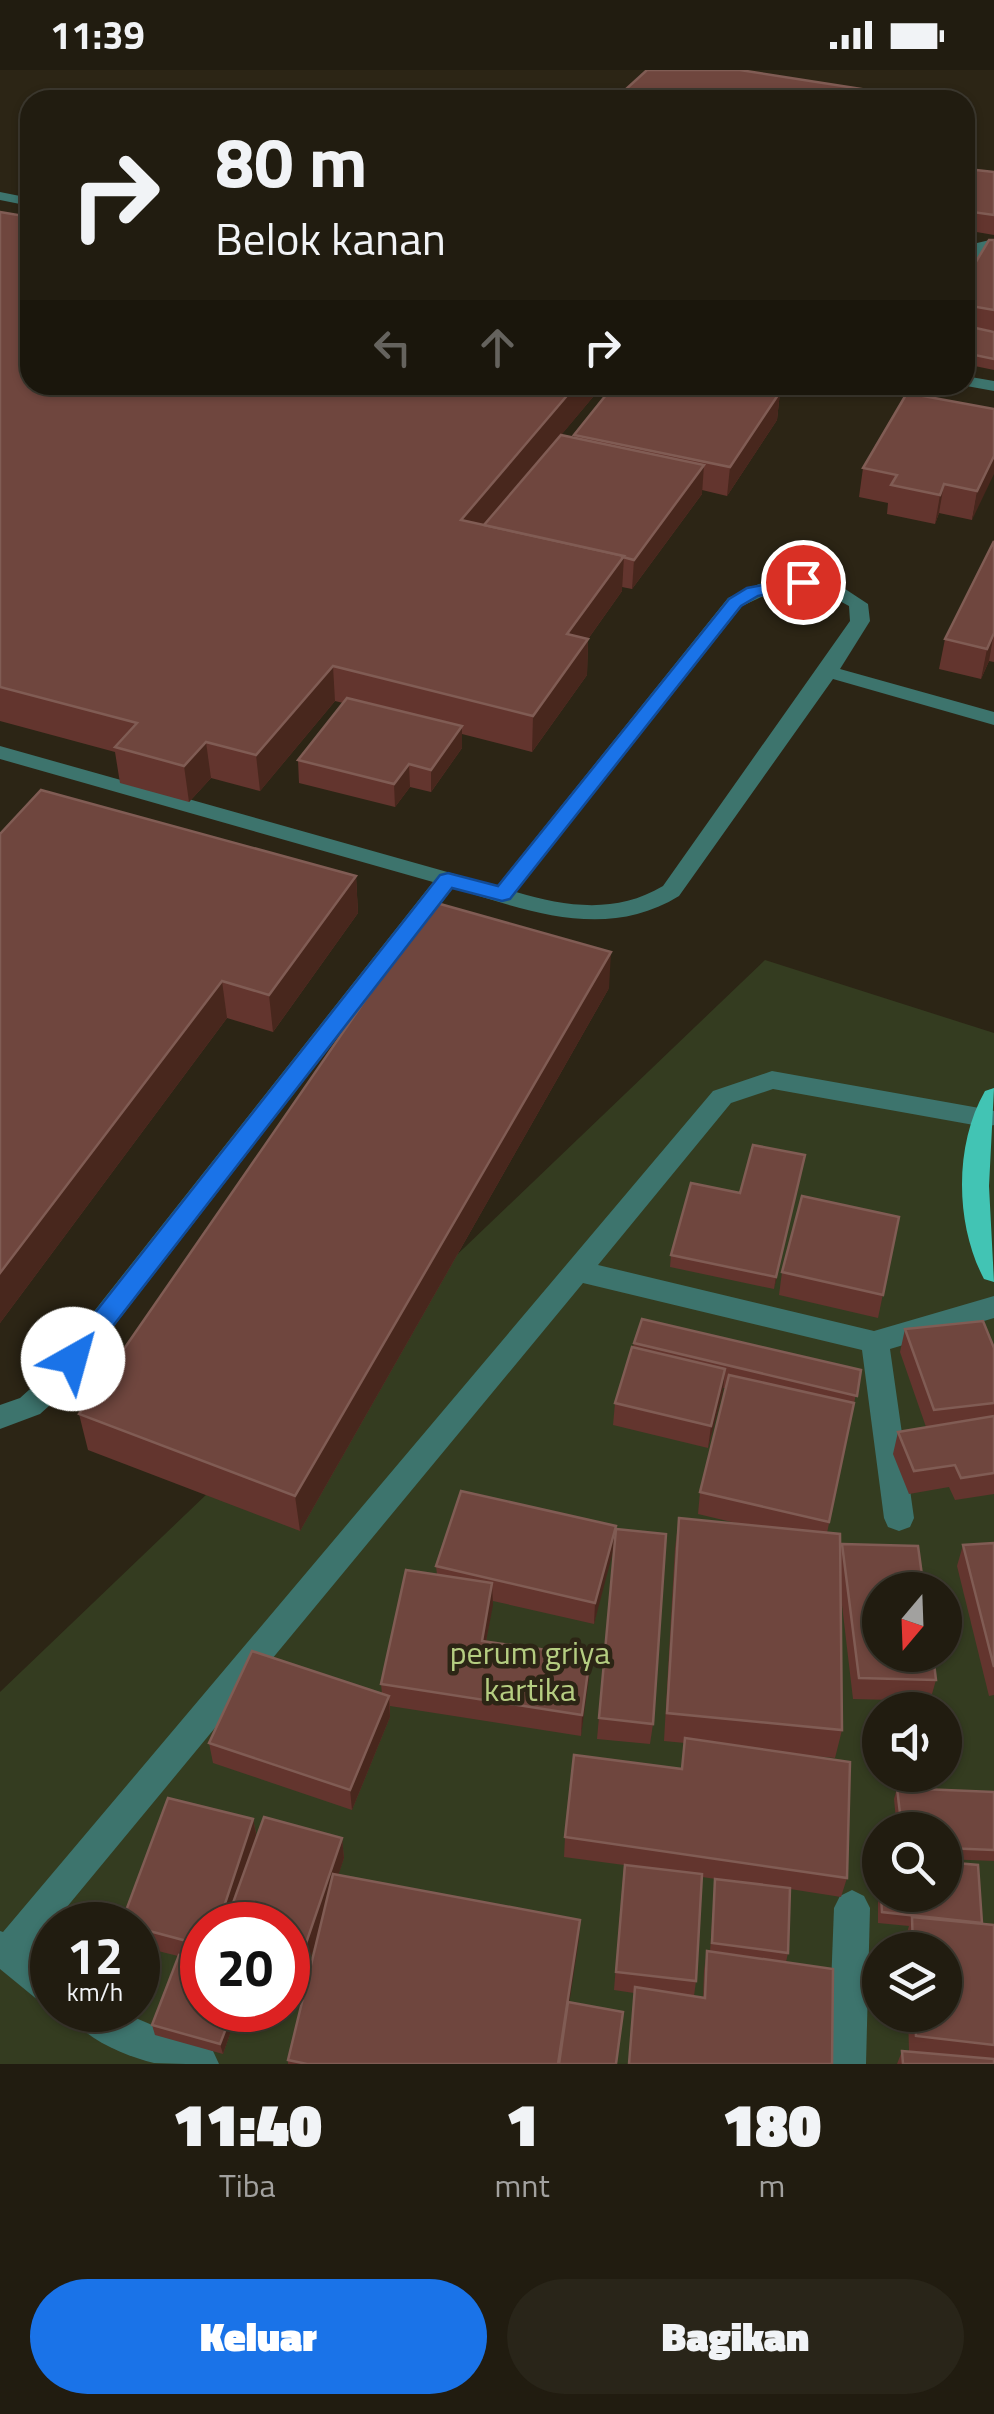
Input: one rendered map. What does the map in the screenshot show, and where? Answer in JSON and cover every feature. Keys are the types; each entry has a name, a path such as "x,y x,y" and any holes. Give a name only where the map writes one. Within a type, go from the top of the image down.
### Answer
{"main road":[{"path":"989,1107 979,1155 978,1218 994,1271"}],"street":[{"path":"0,752 448,880 556,909 604,912 644,907 670,891 828,672 860,621 858,604 843,590 803,582 753,592 735,602 502,894"},
{"path":"828,672 994,719"},
{"path":"0,1417 30,1406 49,1389 448,880"},
{"path":"30,1971 5,1951 580,1272 722,1097 772,1080 989,1107"},
{"path":"580,1272 874,1342 994,1307"},
{"path":"874,1342 882,1376 899,1518"},
{"path":"847,2064 852,1908"},
{"path":"127,2032 200,2064"}],"green space":[{"name":"perum griya kartika","path":"765,960 994,1033 994,2064 0,2064 0,1692"}],"building":[{"path":"647,70 740,70 868,90 625,90"},
{"path":"975,172 994,172 994,215 975,212"},
{"path":"0,212 20,215 20,395 567,395 461,520 624,556 567,634 588,639 533,716 333,666 256,755 206,742 184,766 115,747 137,723 0,687"},
{"path":"989,240 994,240 994,310 975,307 975,263"},
{"path":"975,328 994,332 994,359 975,355"},
{"path":"606,395 778,395 730,467 574,435"},
{"path":"906,395 994,409 994,456 977,491 944,484 940,495 891,485 897,475 863,468"},
{"path":"561,435 704,465 634,560 484,525"},
{"path":"994,541 994,633 987,649 945,639"},
{"path":"347,698 462,726 431,770 409,764 394,784 298,760"},
{"path":"41,790 356,876 269,995 222,981 0,1273 0,834"},
{"path":"433,902 611,952 295,1496 79,1414"},
{"path":"753,1145 805,1155 776,1277 671,1255 691,1183 740,1193"},
{"path":"802,1196 899,1217 883,1295 782,1272"},
{"path":"642,1319 861,1370 857,1396 634,1343"},
{"path":"983,1321 994,1348 994,1403 934,1410 905,1329"},
{"path":"632,1347 725,1369 711,1426 615,1403"},
{"path":"729,1375 854,1403 829,1522 700,1492"},
{"path":"994,1416 994,1473 961,1478 955,1465 914,1471 898,1432"},
{"path":"461,1491 616,1526 595,1603 436,1566"},
{"path":"679,1518 840,1534 842,1730 667,1713"},
{"path":"616,1529 666,1534 653,1724 599,1718"},
{"path":"994,1543 994,1667 963,1545"},
{"path":"842,1544 918,1546 922,1572 862,1572 862,1672 935,1672 936,1680 859,1678"},
{"path":"406,1570 492,1583 482,1641 590,1656 582,1715 381,1684"},
{"path":"252,1651 389,1696 350,1790 209,1743"},
{"path":"685,1738 850,1762 847,1878 565,1837 574,1755 682,1769"},
{"path":"897,1792 994,1792 994,1850 962,1849 962,1812 900,1812"},
{"path":"168,1798 253,1819 226,1902 180,1902 180,1939 160,1934 160,1902 129,1902"},
{"path":"264,1817 342,1838 310,1932 310,1902 233,1902"},
{"path":"962,1864 978,1865 982,1923 882,1912 962,1912"},
{"path":"625,1865 702,1874 696,1981 616,1972"},
{"path":"333,1874 580,1920 558,2064 307,2064 288,2060 295,2032 310,2032 310,1969"},
{"path":"715,1879 790,1888 788,1953 712,1943"},
{"path":"912,1917 994,1925 994,2045 916,2036 916,2032 962,2032 962,1932 912,1932"},
{"path":"707,1951 833,1969 832,2064 629,2064 635,1987 705,1998"},
{"path":"180,1955 180,2032 225,2032 220,2044 160,2027 160,2004"},
{"path":"568,2002 623,2012 616,2064 559,2064"},
{"path":"902,2051 994,2059 994,2064 903,2064"}],"route":[{"path":"73,1359 448,880 502,894 735,602 753,592 803,582"}]}
